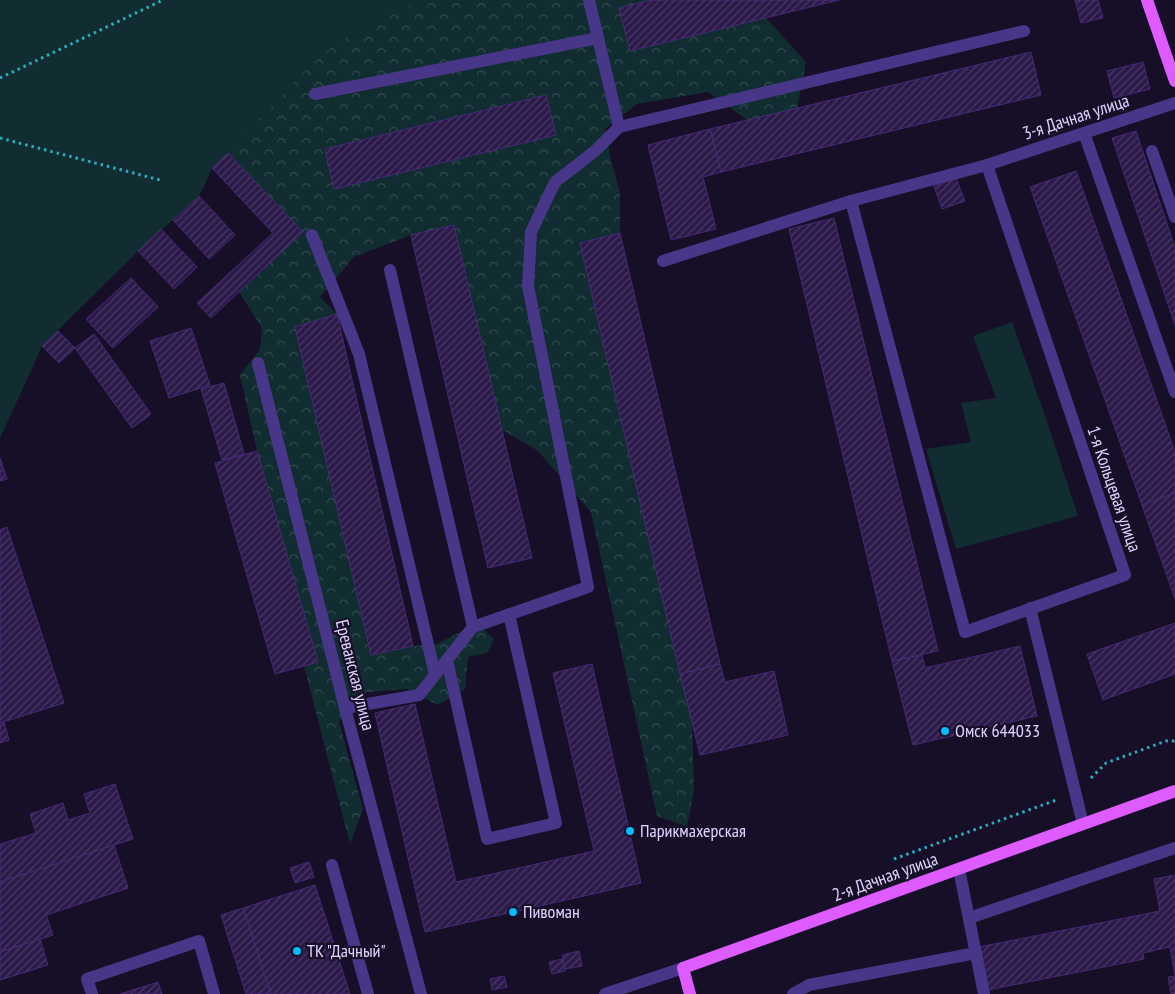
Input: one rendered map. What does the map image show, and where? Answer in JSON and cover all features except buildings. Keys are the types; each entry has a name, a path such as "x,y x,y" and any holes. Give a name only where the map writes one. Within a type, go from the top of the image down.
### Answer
{"main road":[{"path":"1147,0 1170,54 1175,81"},
{"name":"2-я Дачная улица","path":"683,968 1175,791"},
{"path":"683,968 690,994"}],"street":[{"path":"589,0 619,127"},
{"path":"345,708 420,695 473,627 588,587 528,286 531,232 555,182 595,151 619,127 1024,31"},
{"path":"315,94 598,38"},
{"name":"3-я Дачная улица","path":"663,261 851,201 987,165 1175,103"},
{"path":"1084,133 1175,392"},
{"path":"1152,151 1175,217"},
{"name":"1-я Кольцевая улица","path":"987,165 1125,575 1030,608"},
{"path":"851,201 965,632 1030,608 1083,824"},
{"path":"312,235 359,354 435,674"},
{"path":"390,270 473,627"},
{"name":"Ереванская улица","path":"258,364 345,708 421,994"},
{"path":"446,660 487,839 556,824 509,614"},
{"path":"969,918 1175,848"},
{"path":"332,865 368,994"},
{"path":"959,869 984,994"},
{"path":"92,994 87,979 199,941 214,994"},
{"path":"793,994 809,985 976,953"},
{"name":"2-я Дачная улица","path":"605,994 683,968"}],"path":[{"path":"0,78 163,0"},
{"path":"0,138 160,180"},
{"path":"894,859 1075,793 1106,763 1166,741 1175,741"}],"green space":[{"path":"0,0 653,0 619,8 630,51 766,18 806,62 797,109 747,120 708,92 637,104 605,129 620,193 620,233 580,243 692,721 694,790 687,827 657,816 591,512 538,451 501,429 454,226 411,235 354,257 320,297 337,314 371,655 413,646 437,644 464,630 481,627 494,639 487,653 468,657 465,689 438,705 406,689 360,693 339,722 363,809 350,844 304,666 318,662 257,451 240,375 260,349 262,328 239,292 303,232 228,153 212,168 199,196 138,251 42,346 0,438"},
{"path":"0,0 422,0 336,43 304,72 212,168 199,196 138,251 42,346 0,438"},
{"path":"1012,322 1078,516 956,549 926,449 971,442 961,403 996,398 973,336"}],"place":[{"name":"Омск 644033","path":"945,731"},
{"name":"Парикмахерская","path":"630,831"},
{"name":"Пивоман","path":"513,912"},
{"name":"ТК \"Дачный\"","path":"297,951"}]}
